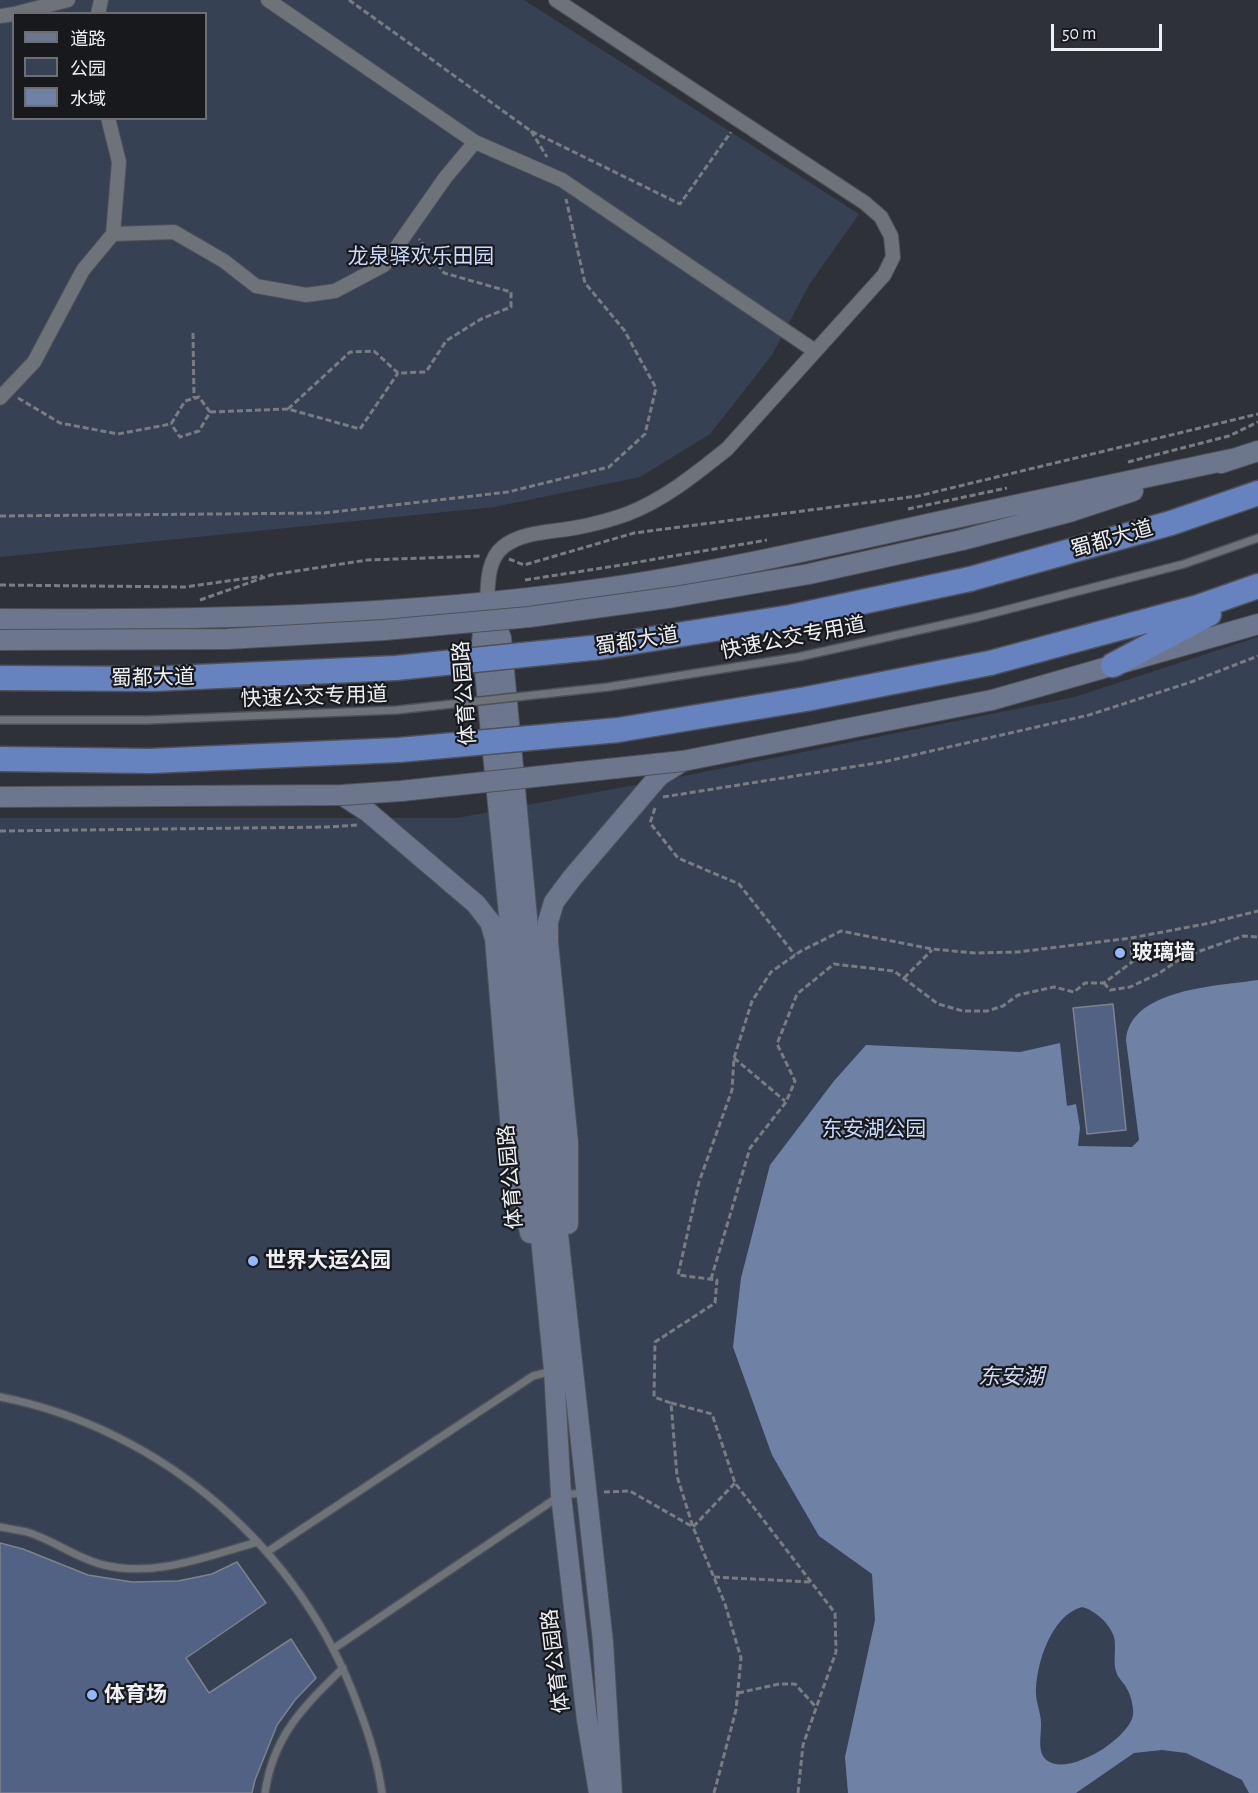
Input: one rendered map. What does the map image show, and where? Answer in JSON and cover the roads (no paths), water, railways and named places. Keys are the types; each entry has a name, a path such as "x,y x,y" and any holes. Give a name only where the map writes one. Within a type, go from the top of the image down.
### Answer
{"highway":[{"name":"蜀都大道","path":"0,678 152,679 408,667 602,647 791,617 970,579 1171,523 1258,493"},
{"path":"0,759 150,760 399,750 618,730 806,699 990,663 1198,608 1258,587"},
{"path":"1113,665 1258,587"}],"main road":[{"path":"0,640 227,639 384,630 529,617 674,597 809,574 962,540 1069,512 1258,451"},
{"path":"0,619 137,620 388,611 486,603 601,588 777,558 1232,459"},
{"name":"体育公园路","path":"486,603 501,638 559,1337 587,1492 603,1642 612,1793"},
{"path":"0,797 342,795 401,791 683,760 992,700 1258,624"},
{"path":"559,1337 568,1142 548,942 548,922 554,902 651,795 659,776 683,760"},
{"path":"342,795 380,822 476,904 490,922 495,939 512,1143 559,1337"},
{"name":"体育公园路","path":"563,1369 561,1495 587,1720 599,1793"}],"street":[{"path":"22,12 68,0"},
{"path":"268,0 475,142 562,180 814,351"},
{"path":"486,603 489,570 502,548 519,538 577,528 628,513 663,495 699,471 727,448 884,275 893,257 891,236 882,217 865,203 556,0"},
{"path":"3,395 34,362 83,270 113,234 119,162 108,120"},
{"path":"113,234 174,232 224,261 256,286 306,295 335,291 384,265 445,178 475,142"}],"lane":[{"name":"快速公交专用道","path":"0,720 147,720 409,708 608,687 798,657 978,617 1184,564 1258,538"},
{"path":"267,1552 533,1376 563,1369"},
{"path":"0,1397 21,1401 75,1418 126,1441 174,1469 218,1503 258,1542 294,1584 325,1631 343,1668 369,1734 382,1793"},
{"path":"333,1649 561,1495 587,1492"},
{"path":"0,1527 29,1532 79,1557 105,1566 135,1569 175,1566 258,1542"},
{"path":"265,1793 268,1772 295,1718 343,1668"}],"water":[{"name":"东安湖","path":"1258,980 1258,1793 1249,1793 1242,1780 1186,1753 1162,1750 1134,1753 1076,1793 848,1793 845,1757 875,1620 872,1574 819,1536 772,1455 733,1347 741,1278 770,1165 834,1081 866,1045 1020,1052 1060,1043 1067,1106 1076,1104 1080,1128 1078,1146 1132,1147 1139,1140 1126,1040 1131,1023 1143,1010 1179,993","holes":["1082,1607 1101,1618 1112,1632 1115,1642 1116,1670 1130,1695 1133,1715 1122,1733 1100,1751 1074,1763 1052,1763 1044,1757 1040,1747 1041,1719 1036,1695 1038,1670 1047,1643 1054,1631 1071,1612"]}],"place":[{"name":"玻璃墙","path":"1120,953"},
{"name":"世界大运公园","path":"253,1261"},
{"name":"体育场","path":"92,1695"}],"park label":[{"name":"龙泉驿欢乐田园","path":"421,257"},
{"name":"东安湖公园","path":"874,1130"}]}
